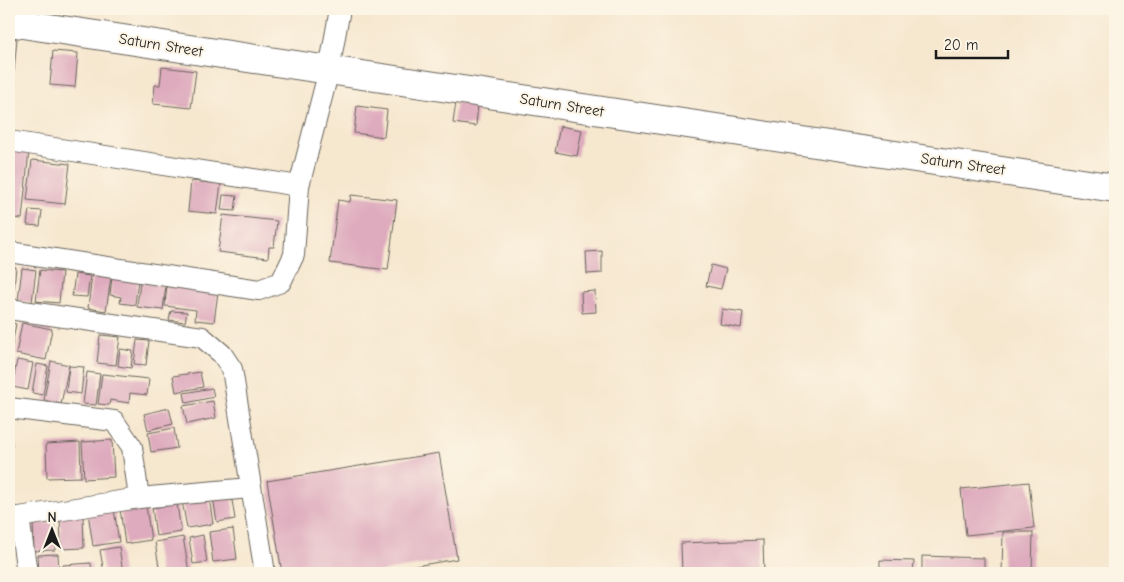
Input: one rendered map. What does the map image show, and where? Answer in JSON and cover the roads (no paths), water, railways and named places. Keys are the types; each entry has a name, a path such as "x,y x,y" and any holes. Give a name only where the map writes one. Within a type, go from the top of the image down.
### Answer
{"street":[{"path":"9,252 259,290 280,282 294,255 299,186 329,70 340,9"},
{"name":"Saturn Street","path":"9,22 1115,188"},
{"path":"9,141 299,186"},
{"path":"9,309 202,337 222,354 232,369 265,573"},
{"path":"9,408 114,421 132,447 139,498"},
{"path":"27,573 14,518 139,498 250,488"}]}
